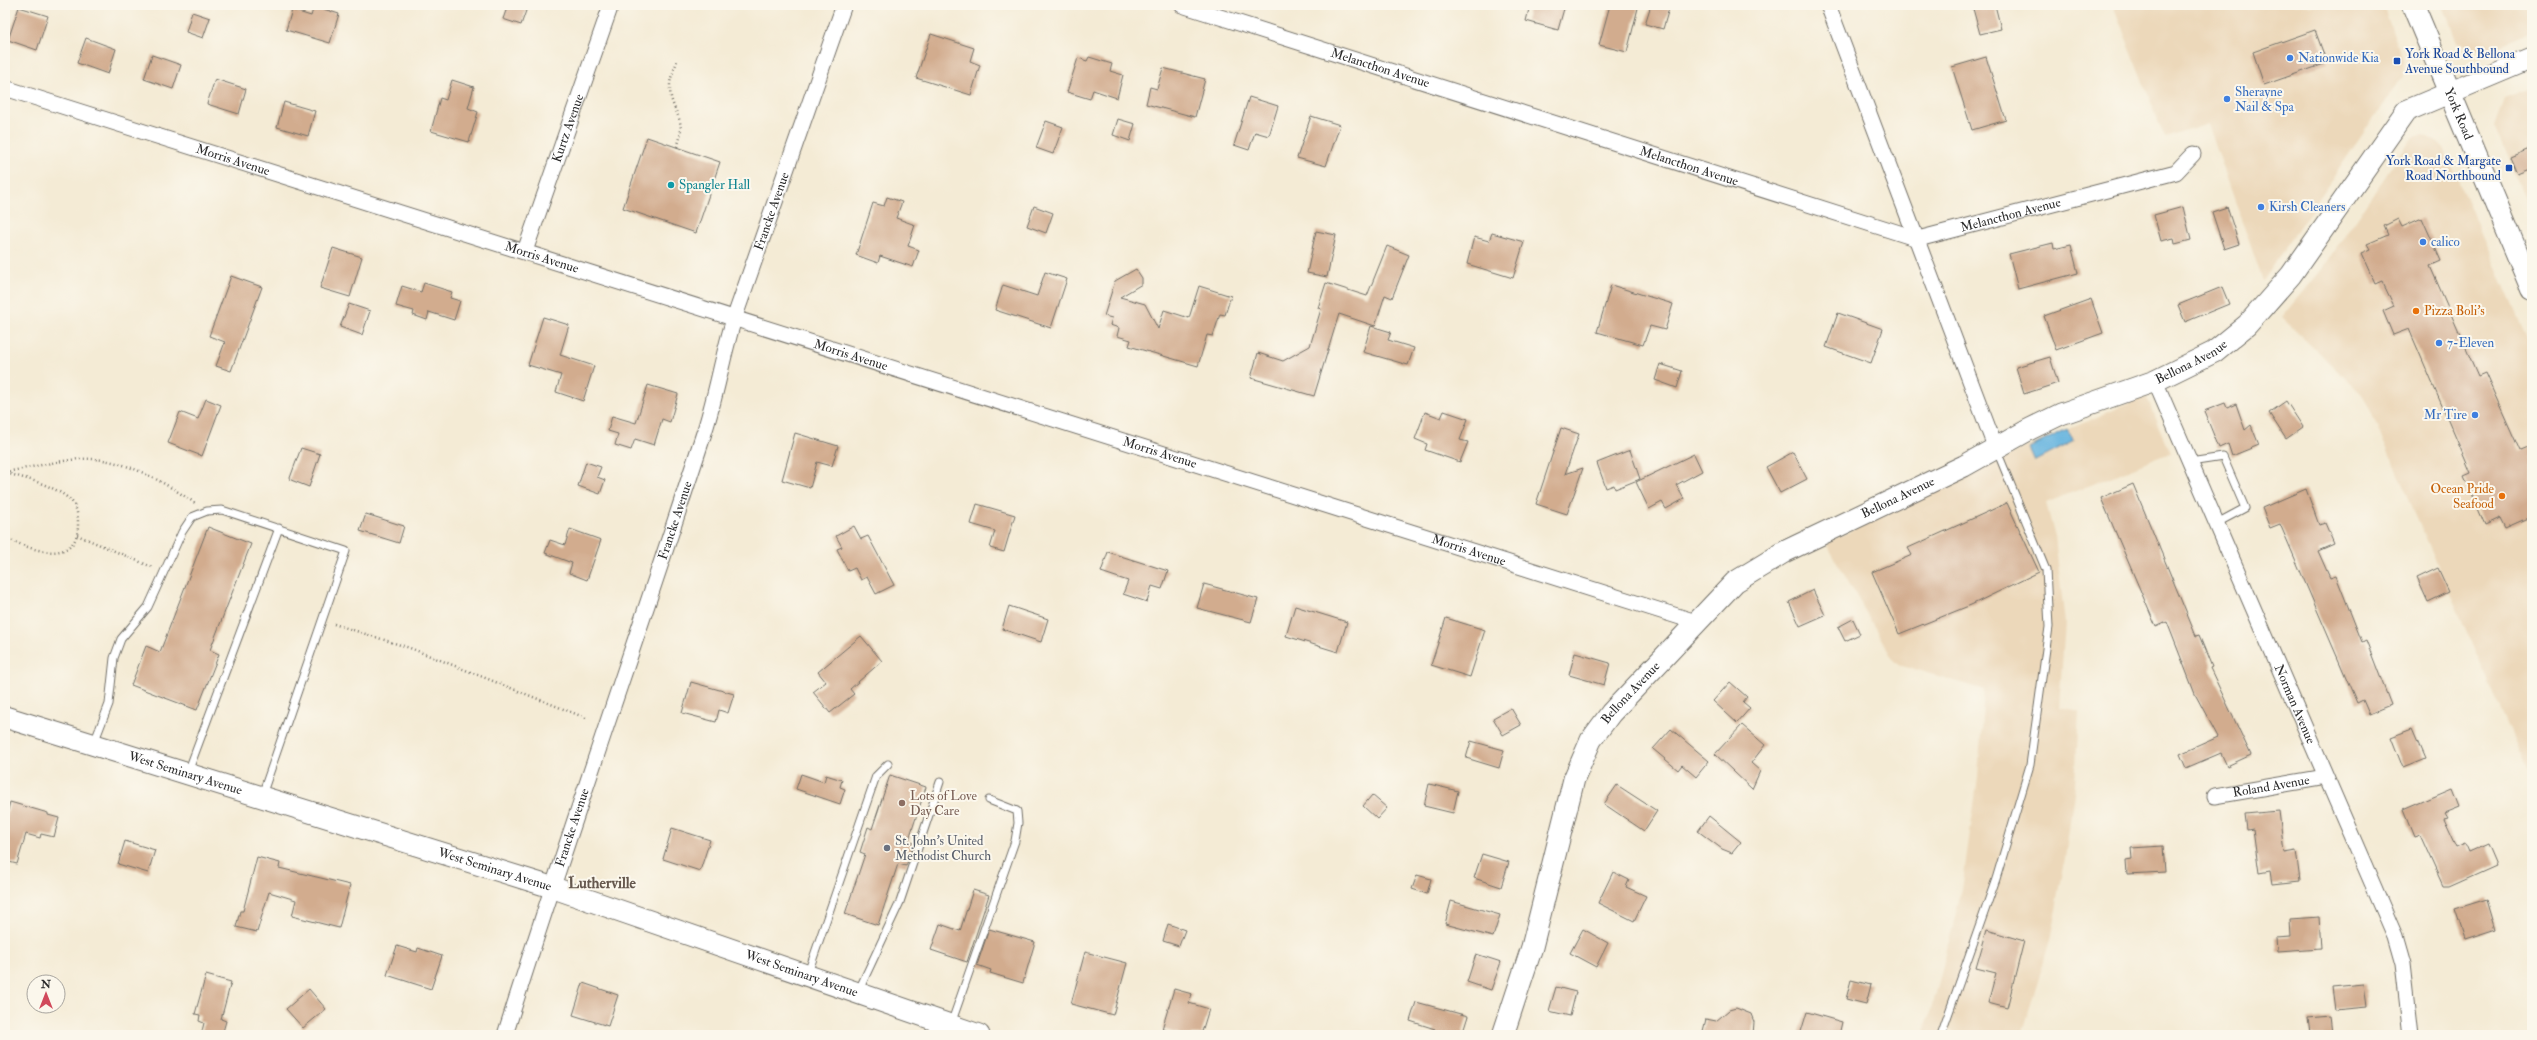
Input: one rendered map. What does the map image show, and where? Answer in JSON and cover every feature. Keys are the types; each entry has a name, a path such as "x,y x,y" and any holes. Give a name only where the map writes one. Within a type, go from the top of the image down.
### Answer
{"main road":[{"name":"York Road","path":"2413,5 2448,92 2532,289"}],"street":[{"name":"Kurtz Avenue","path":"525,251 611,5"},
{"name":"Francke Avenue","path":"505,1035 551,887 704,433 723,352 844,5"},
{"name":"Melancthon Avenue","path":"1182,5 1918,239 2176,172 2193,154"},
{"path":"1828,5 1918,239 1996,449"},
{"name":"Bellona Avenue","path":"1503,1035 1532,947 1567,803 1582,760 1591,740 1611,713 1735,582 1759,566 1996,449 2030,429 2061,414 2155,380 2214,352 2247,325 2292,275 2406,111 2448,92 2532,58"},
{"name":"Morris Avenue","path":"5,88 1696,622"},
{"name":"Norman Avenue","path":"2155,380 2395,936 2402,964 2411,1035"},
{"name":"West Seminary Avenue","path":"5,717 551,887 979,1035"},
{"name":"Roland Avenue","path":"2215,796 2326,778"}],"lane":[{"path":"1941,1035 1996,879 2030,765 2049,626 2046,570 1996,449"},
{"path":"2190,462 2223,457 2245,508 2216,523"},
{"path":"93,745 109,704 114,658 121,639 148,607 185,527 192,517 207,511 222,510 346,551 261,797"},
{"path":"187,774 279,528"},
{"path":"807,975 876,776 888,764"},
{"path":"858,993 900,902 940,782"},
{"path":"950,1026 1015,842 1018,823 1017,811 989,800"}],"path":[{"path":"677,61 670,84 672,104 681,119 682,130 677,147"},
{"path":"5,472 80,459 99,459 118,463 168,485 207,511"},
{"path":"5,472 34,481 69,498 77,510 77,535 72,544 63,550 51,552 38,551 5,537"},
{"path":"77,535 165,573"},
{"path":"322,621 410,648 586,718"}],"shaded area":[{"path":"2113,5 2383,5 2403,60 2404,77 2396,85 2263,281 2208,124 2165,138"},
{"path":"2443,5 2532,5 2532,31 2485,51 2457,43"},
{"path":"2532,87 2532,215 2494,126 2504,98"},
{"path":"2424,135 2437,141 2444,148 2532,350 2532,781 2364,396 2282,318 2323,268 2408,143 2414,137"},
{"path":"2146,396 2170,453 2046,503 2055,537 2065,623 2059,707 2079,711 2075,785 2064,866 2050,940 2022,1035 1961,1035 1949,1030 1947,1035 1923,1035 1936,993 1962,889 1978,777 1984,690 1895,663 1826,543 2027,447"}],"water":[{"path":"2067,429 2074,441 2035,461 2029,448"}],"building":[{"path":"508,5 528,5 521,25 503,19"},
{"path":"1530,5 1565,5 1558,30 1526,21"},
{"path":"1610,5 1628,5 1638,8 1627,52 1599,45"},
{"path":"1651,5 1670,5 1663,29 1645,24"},
{"path":"1972,5 1995,5 2001,29 1980,34"},
{"path":"314,6 339,14 330,43 286,30 292,10 311,16"},
{"path":"19,7 48,16 37,50 8,40"},
{"path":"192,12 210,18 203,38 186,32"},
{"name":"Nationwide Kia","path":"2315,30 2327,63 2264,85 2253,52"},
{"path":"931,34 974,48 970,61 980,65 971,95 916,78"},
{"path":"86,38 116,49 108,74 77,63"},
{"path":"152,55 181,65 173,89 144,79"},
{"path":"1089,57 1112,64 1110,71 1123,75 1117,98 1093,90 1090,99 1067,92 1078,58 1087,61"},
{"path":"1986,57 2006,120 1972,130 1952,67"},
{"path":"1163,68 1205,79 1195,117 1146,104 1150,87 1157,89"},
{"path":"215,79 246,89 239,114 207,104"},
{"path":"452,80 474,87 468,108 478,112 469,142 431,131 440,98 446,100"},
{"path":"1249,97 1278,106 1269,136 1255,132 1249,150 1234,145"},
{"path":"284,102 315,111 308,136 277,127"},
{"path":"1311,116 1340,125 1326,166 1297,158"},
{"path":"1118,119 1135,124 1130,141 1113,135"},
{"path":"1046,121 1063,127 1053,154 1036,148"},
{"name":"Spangler Hall","path":"647,137 720,162 696,233 623,208"},
{"path":"2532,148 2532,168 2517,174 2510,157"},
{"path":"887,197 902,202 896,218 915,225 908,246 919,250 913,267 880,256 878,263 856,255 873,203 884,206"},
{"path":"1034,206 1053,213 1046,233 1027,226"},
{"path":"2183,207 2191,240 2175,244 2174,238 2161,241 2154,215"},
{"path":"2227,207 2239,244 2224,249 2212,212"},
{"path":"2422,218 2441,261 2430,266 2478,376 2485,373 2520,451 2532,446 2532,516 2505,528 2500,518 2485,525 2464,476 2471,473 2409,329 2393,335 2383,311 2394,306 2382,281 2375,284 2361,253 2370,249 2367,244 2388,235 2384,226 2398,219 2402,227"},
{"path":"1316,231 1336,235 1327,277 1307,273"},
{"path":"1492,233 1524,242 1513,278 1467,264 1474,237 1489,241"},
{"path":"2053,243 2054,249 2071,245 2078,273 2018,289 2009,254"},
{"path":"1387,246 1409,255 1392,298 1385,295 1375,326 1339,314 1314,396 1251,378 1258,353 1283,361 1310,346 1321,309 1318,308 1326,283 1367,296"},
{"path":"333,248 362,257 350,297 320,288"},
{"path":"1136,269 1142,278 1142,284 1120,297 1145,304 1158,329 1164,310 1189,318 1199,286 1231,296 1225,315 1220,314 1213,336 1207,335 1198,366 1129,346 1131,340 1117,336 1119,328 1110,325 1112,318 1104,316 1115,281"},
{"path":"1045,272 1067,279 1051,328 995,310 1003,285 1037,296"},
{"path":"231,276 262,287 231,371 216,366 225,342 209,336"},
{"path":"424,283 452,292 450,298 460,301 454,320 429,312 427,320 413,315 414,311 396,306 402,286 421,292"},
{"path":"1611,285 1673,304 1665,330 1650,326 1643,345 1597,332"},
{"path":"2222,287 2229,304 2185,322 2178,305"},
{"path":"2091,299 2103,333 2056,350 2044,316"},
{"path":"349,304 370,311 362,335 340,327"},
{"path":"1838,313 1883,329 1871,363 1826,347"},
{"path":"543,317 569,325 560,355 594,366 583,401 556,392 561,375 528,365"},
{"path":"1371,326 1391,332 1388,340 1414,348 1408,365 1363,352"},
{"path":"2050,357 2058,383 2024,394 2016,367"},
{"path":"1660,364 1682,371 1677,388 1655,380"},
{"path":"648,385 678,394 670,422 662,419 654,445 635,439 631,450 615,445 618,434 608,431 612,416 636,423"},
{"path":"206,399 221,405 202,456 168,443 180,412 198,419"},
{"path":"2286,401 2303,427 2286,439 2269,413"},
{"path":"2225,403 2227,408 2236,404 2245,430 2251,425 2259,445 2232,456 2228,444 2219,448 2204,411"},
{"path":"1444,411 1468,419 1460,440 1468,442 1460,462 1425,450 1427,444 1415,439 1425,412 1441,418"},
{"path":"1561,428 1579,434 1565,474 1583,468 1567,514 1536,504"},
{"path":"795,433 838,446 832,466 817,462 810,488 782,480"},
{"path":"301,448 320,454 309,487 291,480 290,478"},
{"path":"1630,450 1640,479 1615,489 1614,485 1606,488 1597,463"},
{"path":"1793,452 1807,479 1780,493 1766,467"},
{"path":"1694,454 1702,471 1676,485 1684,499 1666,509 1662,502 1649,509 1636,482"},
{"path":"586,462 601,467 597,477 605,480 600,494 578,486"},
{"path":"2133,484 2196,636 2199,635 2212,667 2210,668 2251,755 2227,766 2221,753 2186,768 2180,754 2218,737 2195,694 2167,622 2156,627 2101,498"},
{"path":"2306,489 2319,525 2325,523 2334,544 2318,551 2330,578 2336,576 2362,642 2366,640 2391,705 2369,714 2363,700 2357,703 2280,524 2270,528 2262,508"},
{"path":"2007,503 2039,572 1971,605 1899,634 1872,572 1912,555 1908,548"},
{"path":"977,504 1015,515 1004,552 990,548 995,531 971,524"},
{"path":"366,514 404,526 399,543 360,531"},
{"path":"854,526 861,539 868,536 894,585 876,594 867,577 861,580 855,568 848,571 837,549 842,547 836,536"},
{"path":"208,527 251,544 210,650 219,654 197,710 131,685 146,646 160,652"},
{"path":"570,529 601,540 587,580 569,573 572,563 545,553 550,540 565,545"},
{"path":"1108,552 1168,571 1162,589 1152,586 1147,602 1123,594 1128,581 1101,572"},
{"path":"2438,568 2449,592 2428,602 2417,578"},
{"path":"1204,584 1258,599 1251,622 1197,608"},
{"path":"1813,590 1825,615 1800,626 1789,602"},
{"path":"1009,606 1048,619 1041,642 1002,629"},
{"path":"1295,606 1347,622 1338,652 1286,636"},
{"path":"1446,618 1485,630 1470,677 1431,665"},
{"path":"1853,619 1860,634 1845,641 1838,627"},
{"path":"861,636 882,661 850,689 854,694 830,713 813,692 826,682 818,672"},
{"path":"1575,653 1610,663 1604,685 1569,675"},
{"path":"691,682 734,694 728,713 719,710 716,722 682,713"},
{"path":"1730,682 1747,697 1743,702 1750,708 1737,723 1713,701"},
{"path":"1511,708 1521,725 1503,735 1493,718"},
{"path":"1742,725 1765,745 1751,763 1760,771 1752,789 1715,754"},
{"path":"1671,729 1709,761 1696,777 1682,765 1678,770 1653,749"},
{"path":"2412,729 2425,759 2403,768 2391,737"},
{"path":"1471,741 1504,750 1499,768 1466,758"},
{"path":"801,774 824,782 826,775 842,780 840,787 845,789 840,804 796,789"},
{"name":"St. John's United Methodist Church","path":"890,775 926,787 908,842 914,843 906,866 898,864 878,925 845,914 865,854 860,852 868,827 872,829"},
{"path":"1429,784 1458,791 1453,813 1424,806"},
{"path":"1617,785 1657,811 1644,831 1604,804"},
{"path":"2452,789 2459,807 2444,813 2447,818 2443,819 2456,847 2465,843 2469,852 2487,844 2496,865 2449,886 2443,886 2420,835 2414,837 2403,810"},
{"path":"1372,795 1387,808 1377,819 1363,806"},
{"path":"10,802 48,813 48,815 59,818 54,837 41,834 40,838 26,834 17,864 5,861 5,821"},
{"path":"2279,811 2284,853 2296,851 2300,881 2272,884 2270,871 2259,873 2253,829 2247,830 2245,814"},
{"path":"1709,816 1741,842 1732,853 1722,849 1698,831"},
{"path":"672,828 710,840 700,871 663,859"},
{"path":"125,841 155,850 148,873 118,864"},
{"path":"2163,846 2165,872 2127,874 2126,860 2132,859 2131,848"},
{"path":"1482,854 1509,862 1501,887 1474,878"},
{"path":"257,857 280,863 279,868 350,885 339,928 292,916 296,900 269,892 257,932 236,927 240,911 243,911"},
{"path":"1613,872 1629,880 1626,887 1646,896 1634,921 1598,903"},
{"path":"1417,875 1431,879 1427,894 1412,889"},
{"path":"973,890 989,895 967,962 931,950 940,924 960,931"},
{"path":"2487,899 2496,929 2465,939 2455,909"},
{"path":"1451,901 1500,915 1493,937 1445,924"},
{"path":"2319,917 2321,949 2277,952 2276,938 2291,937 2290,919"},
{"path":"1168,924 1185,930 1179,946 1163,941"},
{"path":"989,929 1035,942 1023,983 990,973 991,970 977,965"},
{"path":"1583,929 1608,943 1596,967 1570,953"},
{"path":"1987,930 2024,941 2007,1008 1988,1003 1996,973 1976,968"},
{"path":"397,946 417,952 418,948 442,956 431,989 387,975"},
{"path":"1085,952 1127,963 1113,1015 1071,1004"},
{"path":"1476,954 1501,962 1491,990 1467,982"},
{"path":"206,975 231,982 221,1019 226,1021 222,1035 201,1035 204,1023 199,1021 200,1015 195,1014"},
{"path":"1851,980 1871,985 1866,1004 1846,999"},
{"path":"583,983 618,995 608,1026 573,1015"},
{"path":"2364,984 2367,1007 2335,1010 2332,987"},
{"path":"1556,987 1576,992 1570,1016 1549,1011"},
{"path":"309,989 326,1009 303,1028 286,1009"},
{"path":"1174,989 1192,994 1189,1003 1209,1009 1201,1035 1183,1035 1162,1029"},
{"path":"1416,1002 1468,1016 1462,1035 1433,1035 1435,1029 1410,1021"},
{"path":"1736,1008 1751,1014 1754,1022 1753,1035 1702,1035 1706,1019 1716,1021 1729,1010"},
{"path":"1807,1012 1842,1022 1839,1035 1800,1035"},
{"path":"2330,1017 2332,1035 2310,1035 2308,1019"}],"place":[{"name":"Nationwide Kia","path":"2290,58"},
{"name":"York Road & Bellona Avenue Southbound","path":"2397,61"},
{"name":"Sherayne Nail & Spa","path":"2227,99"},
{"name":"York Road & Margate Road Northbound","path":"2509,168"},
{"name":"Spangler Hall","path":"671,185"},
{"name":"Kirsh Cleaners","path":"2261,207"},
{"name":"calico","path":"2423,242"},
{"name":"Pizza Boli's","path":"2416,311"},
{"name":"7-Eleven","path":"2439,343"},
{"name":"Mr Tire","path":"2475,415"},
{"name":"Ocean Pride Seafood","path":"2502,496"},
{"name":"Lots of Love Day Care","path":"902,803"},
{"name":"St. John's United Methodist Church","path":"887,848"}],"district":[{"name":"Lutherville","path":"602,883"}]}
